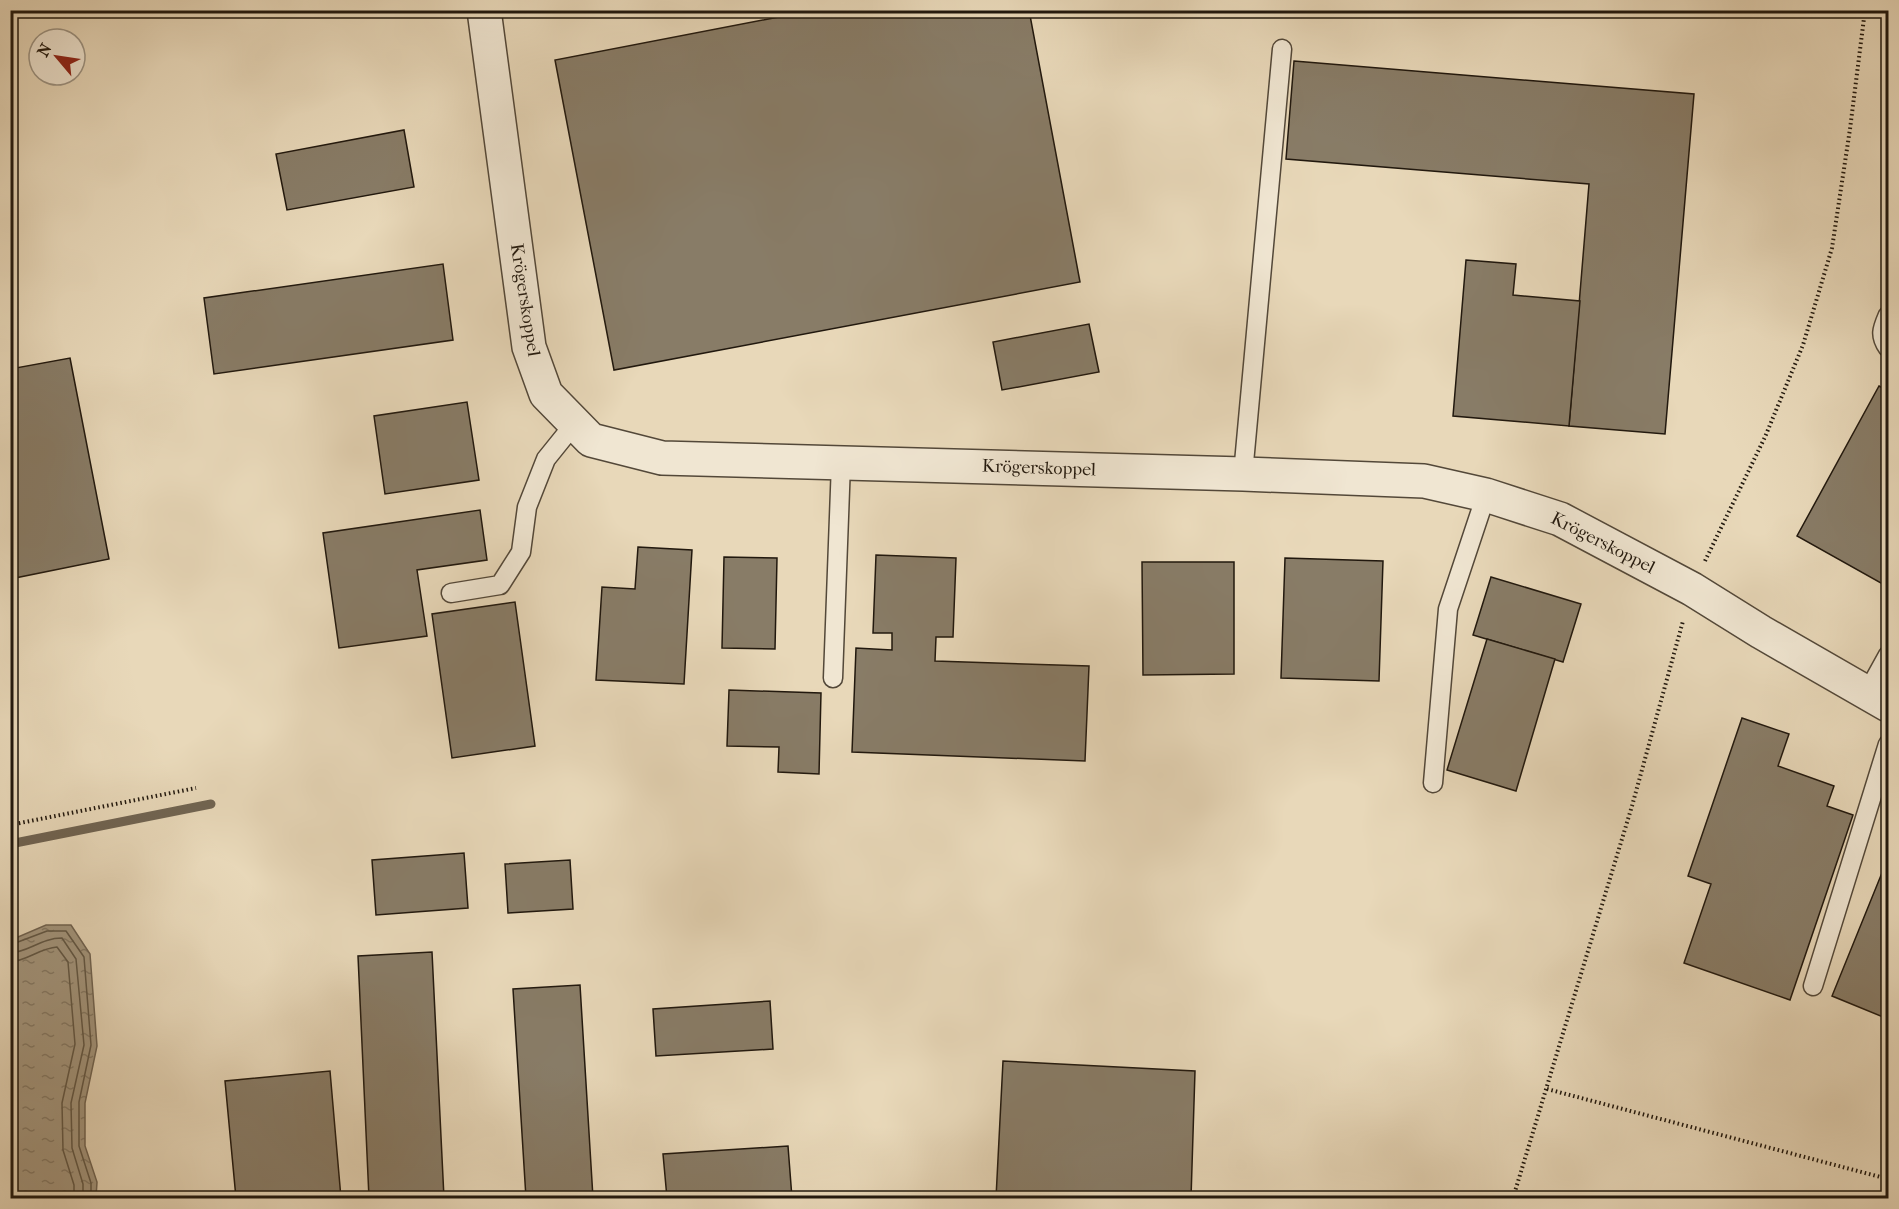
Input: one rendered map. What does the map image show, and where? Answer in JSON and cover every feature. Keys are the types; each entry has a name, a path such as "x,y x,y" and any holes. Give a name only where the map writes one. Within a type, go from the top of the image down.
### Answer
{"street":[{"name":"Krögerskoppel","path":"484,10 529,347 546,394 591,440 662,458 1424,481 1486,495 1560,519 1692,589 1761,632 1878,699"}],"lane":[{"path":"1243,474 1282,49"},
{"path":"1888,315 1883,326 1882,339 1888,348"},
{"path":"451,593 500,585 522,552 527,507 546,459 575,423"},
{"path":"833,678 841,463"},
{"path":"1433,783 1448,609 1486,495"},
{"path":"1878,699 1888,655"},
{"path":"1813,986 1888,744"}],"path":[{"path":"10,825 196,788"},
{"path":"1547,1089 1888,1179"}],"water":[{"path":"46,925 71,925 90,954 97,1046 85,1103 85,1146 97,1182 96,1198 11,1198 11,940"}],"building":[{"path":"815,10 1029,10 1080,282 614,370 555,60"},
{"path":"1294,61 1694,94 1665,434 1569,426 1589,184 1286,159"},
{"path":"404,130 414,187 287,210 276,154"},
{"path":"1466,260 1516,264 1513,295 1580,301 1569,426 1453,416"},
{"path":"443,264 453,340 214,374 204,298"},
{"path":"1089,324 1099,372 1002,390 993,342"},
{"path":"70,358 109,559 10,579 10,369"},
{"path":"1879,386 1888,391 1888,587 1797,536"},
{"path":"467,402 479,480 385,494 374,416"},
{"path":"480,510 487,560 417,570 427,636 339,648 323,533"},
{"path":"638,547 692,550 684,684 596,680 602,587 635,589"},
{"path":"876,555 956,558 953,637 936,637 935,661 1089,666 1085,761 852,752 856,648 892,650 892,633 873,633"},
{"path":"724,557 777,558 775,649 722,648"},
{"path":"1285,558 1383,561 1379,681 1281,678"},
{"path":"1142,562 1234,562 1234,674 1143,675"},
{"path":"1491,577 1581,604 1563,662 1473,635"},
{"path":"515,602 535,746 452,758 432,614"},
{"path":"1487,639 1555,659 1516,791 1447,770"},
{"path":"729,690 821,693 819,774 778,772 779,747 727,746"},
{"path":"1742,718 1789,734 1778,766 1834,786 1827,806 1853,815 1790,1000 1684,963 1711,884 1688,876"},
{"path":"464,853 468,908 376,915 372,860"},
{"path":"1888,858 1888,1019 1832,996"},
{"path":"570,860 573,909 508,913 505,864"},
{"path":"432,952 444,1198 369,1198 358,956"},
{"path":"580,985 593,1198 526,1198 513,989"},
{"path":"770,1001 773,1049 656,1056 653,1009"},
{"path":"1003,1061 1195,1071 1191,1198 996,1198"},
{"path":"330,1071 341,1198 236,1198 225,1081"},
{"path":"788,1146 792,1198 667,1198 663,1154"}],"waterway":[{"path":"10,844 211,804"}]}
